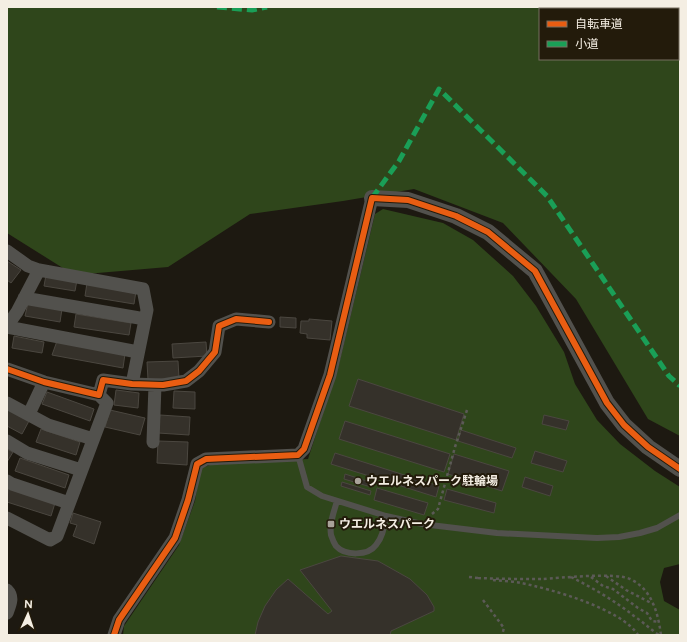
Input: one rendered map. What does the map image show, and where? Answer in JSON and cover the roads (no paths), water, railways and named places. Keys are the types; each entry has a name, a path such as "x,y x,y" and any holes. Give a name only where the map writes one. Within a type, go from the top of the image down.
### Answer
{"street":[{"path":"114,635 119,620 174,538 188,500 198,464 206,458 298,455 304,449 330,375 372,198 408,200 456,216 488,232 535,271 607,403 624,425 648,447 680,469"},
{"path":"7,251 28,266 39,270 142,289 147,310 132,384"},
{"path":"39,270 24,298 12,308 7,326 138,352"},
{"path":"24,298 145,319"},
{"path":"99,395 103,380 132,384 155,385 186,381 199,371 215,352 218,326 236,319 269,322"},
{"path":"7,368 44,382 99,395 107,402 57,536 50,540 8,522"},
{"path":"28,414 44,382"},
{"path":"153,442 155,385"},
{"path":"7,403 48,425 93,440"},
{"path":"7,441 28,453 81,470"},
{"path":"7,481 69,503"},
{"path":"7,590 11,597 11,603 7,613"}],"lane":[{"path":"298,455 307,487 322,496 386,516 427,524 496,533 597,538 619,537 640,533 657,528 680,515"},
{"path":"337,501 332,519 331,536 336,546 349,552 363,552 374,548 380,540 386,516"}],"place":[{"name":"ウエルネスパーク駐輪場","path":"358,481"},
{"name":"ウエルネスパーク","path":"331,524"}]}
